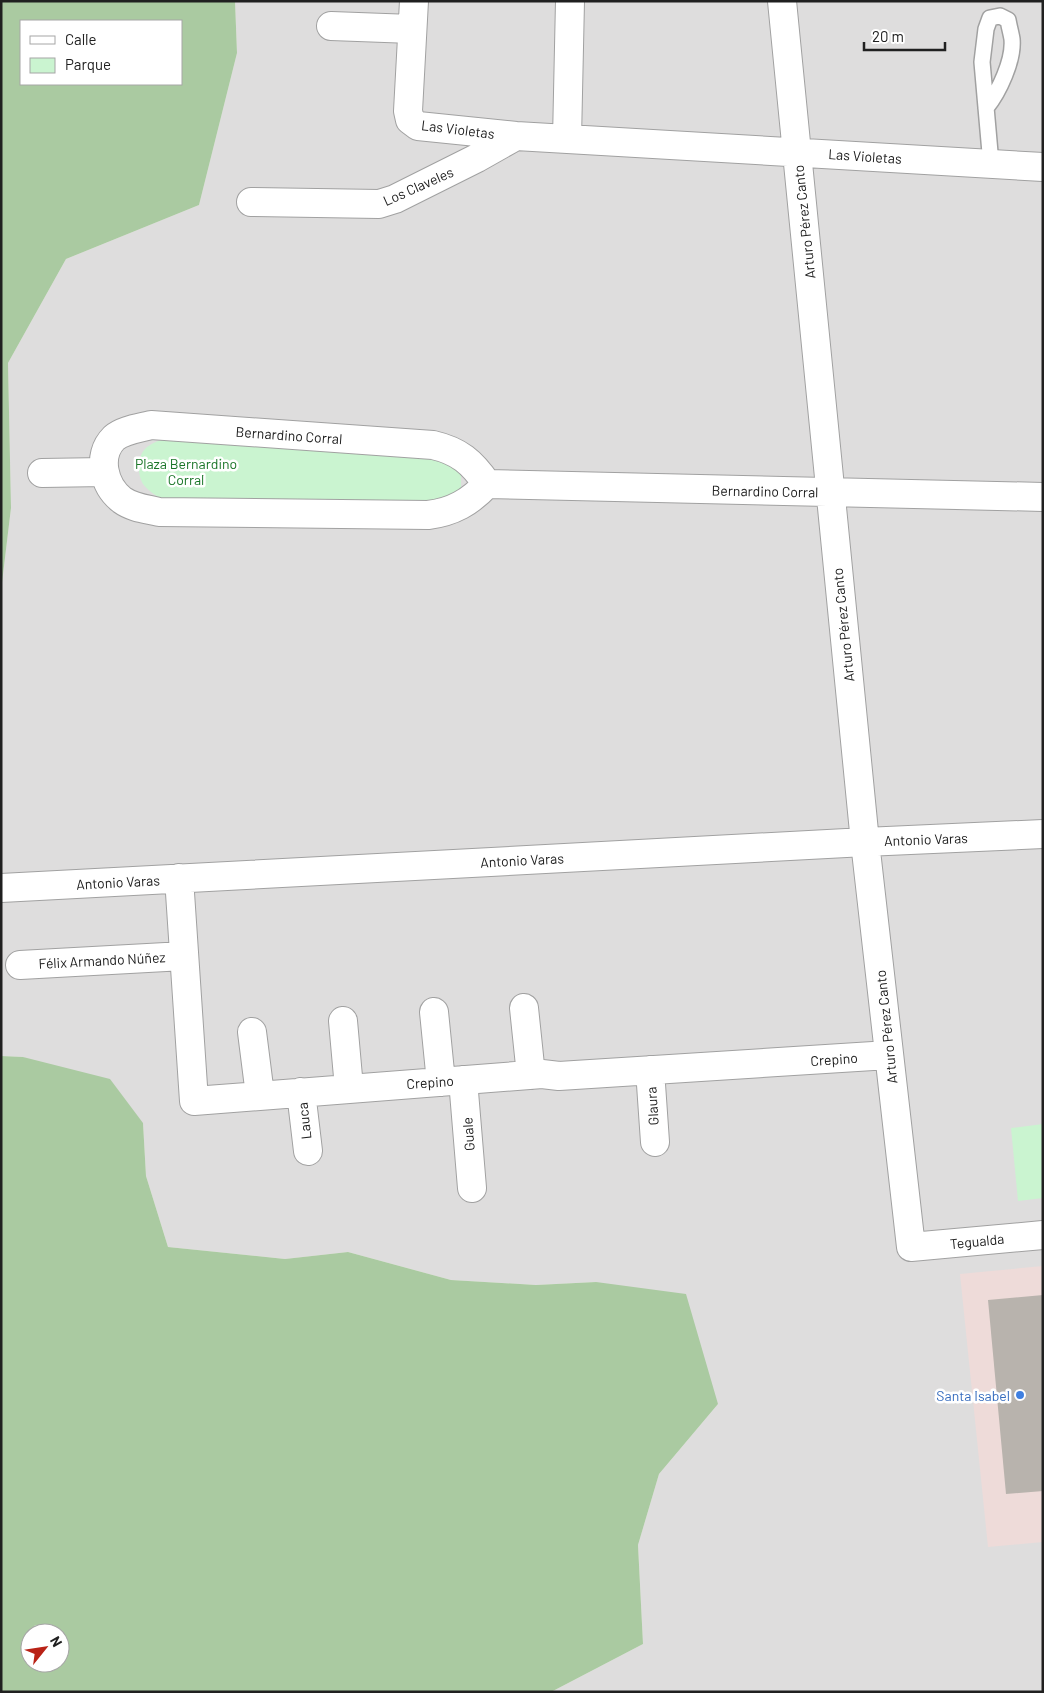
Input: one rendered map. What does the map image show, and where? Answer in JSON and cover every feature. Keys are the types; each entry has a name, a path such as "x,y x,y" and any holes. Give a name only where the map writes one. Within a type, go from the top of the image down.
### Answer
{"street":[{"path":"331,26 412,29 414,1"},
{"path":"567,139 570,1"},
{"name":"Arturo Pérez Canto","path":"782,1 865,842 911,1248"},
{"name":"Las Violetas","path":"412,29 408,111 410,120 418,126 516,136 1043,167"},
{"name":"Los Claveles","path":"251,202 379,204 396,199 516,136"},
{"name":"Bernardino Corral","path":"104,472 105,452 115,437 130,430 151,426 432,445 445,448 469,461 487,484 1043,498"},
{"path":"42,473 104,472 109,485 122,500 137,508 159,512 428,515 443,513 455,508 478,493 487,484"},
{"name":"Antonio Varas","path":"1,888 1043,834"},
{"name":"Crepino","path":"178,878 194,1100 531,1075 559,1076 889,1055"},
{"name":"Félix Armando Núñez","path":"20,965 184,956"},
{"path":"524,1008 531,1075"},
{"name":"Guale","path":"434,1012 452,1081 472,1188"},
{"path":"343,1021 349,1088"},
{"path":"252,1032 260,1095"},
{"name":"Glaura","path":"650,1070 655,1142"},
{"name":"Lauca","path":"301,1092 308,1151"},
{"name":"Tegualda","path":"911,1248 1043,1234"}],"lane":[{"path":"986,108 994,98 1009,64 1012,41 1008,20 1000,16 990,18 986,29 982,62 986,88 986,108 991,164"}],"shaded area":[{"path":"235,1 1043,1 1043,1692 551,1692 643,1644 638,1545 659,1474 718,1404 596,1282 536,1285 451,1280 348,1252 285,1259 168,1247 146,1176 143,1123 23,1057 1,1056 1,591 11,508 8,363 66,259 199,205 237,53"},
{"path":"1043,1266 1043,1542 988,1547 960,1274"}],"green space":[{"path":"1,1 235,1 237,53 199,205 66,259 8,363 11,508 1,591"},
{"name":"Plaza Bernardino Corral","path":"176,436 429,457 451,462 461,471 461,488 452,496 439,502 165,501 150,492 143,484 139,474 140,457 142,452 150,445 159,440"},
{"path":"1,1056 23,1057 110,1079 143,1123 146,1176 168,1247 285,1259 348,1252 451,1280 536,1285 596,1282 686,1294 718,1404 659,1474 638,1545 643,1644 551,1692 1,1692"},
{"path":"1043,1124 1043,1198 1018,1201 1011,1128"}],"building":[{"name":"Santa Isabel","path":"1043,1295 1043,1491 1006,1494 988,1300"}],"place":[{"name":"Santa Isabel","path":"1020,1395"}]}
